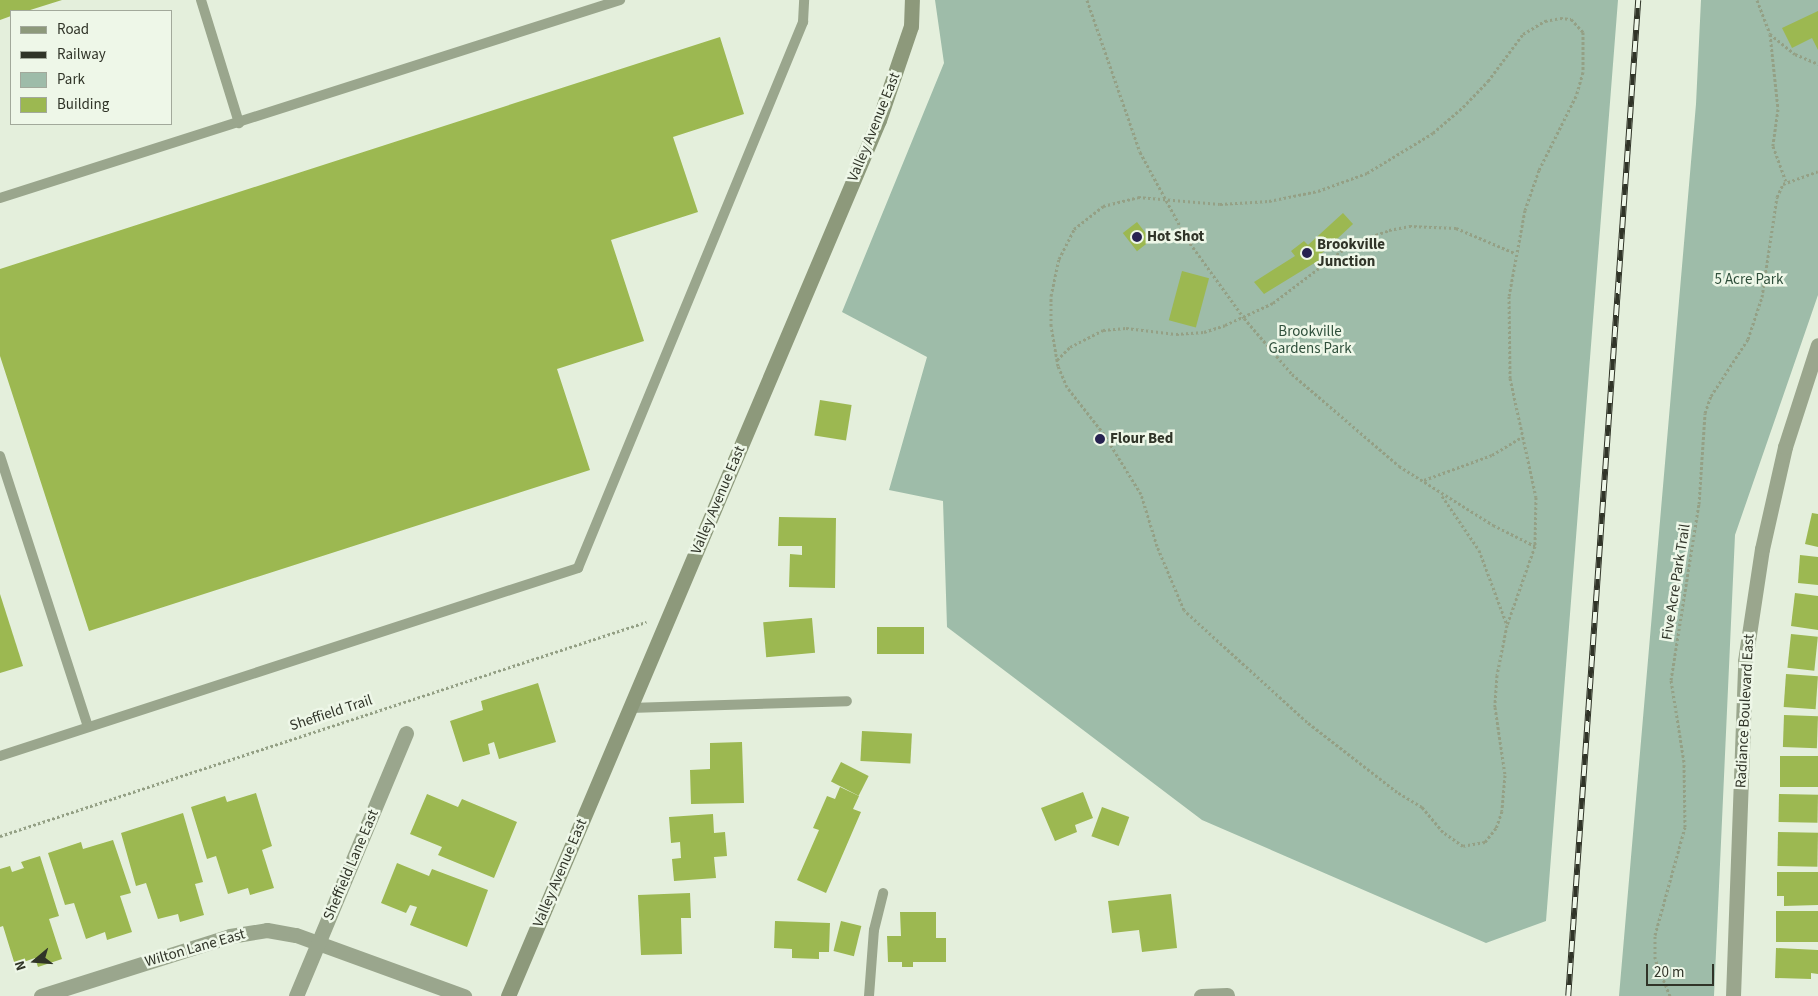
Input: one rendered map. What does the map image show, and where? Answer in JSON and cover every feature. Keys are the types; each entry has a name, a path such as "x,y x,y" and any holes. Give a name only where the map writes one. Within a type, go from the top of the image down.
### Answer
{"main road":[{"name":"Valley Avenue East","path":"508,996 879,120 911,26 912,0"}],"street":[{"name":"Radiance Boulevard East","path":"1733,996 1745,661 1764,540 1785,447 1818,345"},
{"name":"Sheffield Lane East","path":"296,996 406,733"},
{"name":"Wilton Lane East","path":"40,996 247,932 284,932 464,996"},
{"path":"1201,996 1228,995"}],"lane":[{"path":"201,0 239,123"},
{"path":"0,198 620,0"},
{"path":"0,756 578,568 803,22 804,0"},
{"path":"0,456 88,727"},
{"path":"630,708 847,700"},
{"path":"869,996 874,930 883,893"}],"path":[{"path":"1087,0 1097,37 1140,152 1165,200 1212,277 1244,318 1292,374 1344,421 1441,494 1535,546"},
{"path":"1757,0 1770,34 1778,109 1773,146 1786,182 1818,171"},
{"path":"1571,19 1583,32 1583,72 1576,96 1539,170 1515,253 1508,296 1507,342 1520,437 1536,497 1535,546 1507,625 1496,675 1495,707 1505,775 1502,811 1496,828 1485,842 1463,846 1443,832 1422,807 1397,792 1307,722 1184,610 1156,546 1140,494 1104,434 1068,387 1056,361 1051,326 1051,296 1060,259 1074,229 1104,206 1120,200 1138,197 1165,200 1220,204 1269,201 1318,191 1367,173 1425,139 1462,107 1488,81 1523,34 1545,21 1571,19"},
{"path":"1770,34 1795,54 1818,64"},
{"name":"Five Acre Park Trail","path":"1670,996 1655,959 1655,935 1685,827 1684,762 1670,680 1699,504 1705,413 1711,396 1748,339 1762,297 1777,197 1786,182"},
{"path":"1056,361 1070,347 1103,330 1126,328 1163,335 1187,334 1216,328 1244,318 1284,296 1352,243 1389,230 1409,226 1456,228 1515,253"},
{"path":"1423,480 1492,455 1520,437"},
{"path":"1441,494 1479,550 1507,625"},
{"name":"Sheffield Trail","path":"0,836 670,614"}],"green space":[{"name":"Brookville Gardens Park","path":"935,0 1618,0 1546,921 1486,943 1202,820 947,627 943,501 889,490 927,357 842,312 944,63"},
{"name":"5 Acre Park","path":"1701,0 1818,0 1818,295 1735,535 1714,996 1619,996 1696,104"}],"building":[{"path":"0,0 62,0 30,10 10,10 10,16 0,20"},
{"path":"1818,11 1818,50 1812,38 1792,48 1782,28"},
{"path":"720,37 744,114 673,137 698,212 611,240 644,341 557,369 590,470 89,631 0,356 0,269"},
{"name":"Brookville Junction","path":"1343,213 1353,224 1319,256 1321,259 1264,294 1254,282 1295,256 1291,251 1304,241 1308,245"},
{"name":"Hot Shot","path":"1137,222 1151,240 1137,251 1123,233"},
{"path":"1182,271 1209,278 1196,328 1169,320"},
{"path":"820,400 852,405 846,441 814,436"},
{"path":"1812,513 1818,514 1818,547 1805,544"},
{"path":"779,517 836,518 835,588 789,587 790,554 802,555 802,546 778,546"},
{"path":"1800,555 1818,557 1818,585 1798,583"},
{"path":"1795,593 1818,596 1818,630 1791,626"},
{"path":"0,594 23,666 0,673"},
{"path":"812,618 815,653 766,657 763,622"},
{"path":"877,627 924,627 924,654 877,654"},
{"path":"1791,634 1818,637 1814,671 1787,668"},
{"path":"1786,674 1818,676 1816,709 1784,707"},
{"path":"538,683 556,742 499,759 494,742 488,744 490,754 463,762 450,721 483,710 481,701"},
{"path":"1784,715 1818,716 1817,748 1783,747"},
{"path":"862,731 912,734 910,764 860,761"},
{"path":"742,742 744,803 691,804 690,770 710,769 710,743"},
{"path":"1780,756 1818,756 1818,787 1780,787"},
{"path":"841,762 869,776 859,796 831,782"},
{"path":"840,787 859,796 853,809 861,812 826,893 797,880 819,830 813,828 827,796 835,799"},
{"path":"1083,792 1093,818 1075,825 1077,832 1055,841 1041,808"},
{"path":"256,793 272,846 262,850 274,888 250,895 248,888 228,894 216,856 207,859 191,807 225,796 227,802"},
{"path":"427,794 458,807 462,799 517,822 494,878 438,855 442,847 410,834"},
{"path":"1779,794 1818,795 1818,823 1779,822"},
{"path":"1102,807 1129,817 1119,846 1091,836"},
{"path":"183,813 203,882 195,884 204,915 180,922 178,914 158,919 146,883 136,886 121,833"},
{"path":"713,814 714,833 725,832 727,856 714,857 716,878 674,881 672,859 681,858 680,842 671,843 669,817"},
{"path":"1778,832 1818,833 1817,867 1777,866"},
{"path":"113,840 131,893 120,896 132,932 107,940 105,932 86,939 74,903 65,905 48,853 81,842 83,849"},
{"path":"40,856 59,916 49,919 62,959 38,967 35,958 15,965 3,926 0,927 0,869 10,866 12,872 24,868 21,862"},
{"path":"397,863 429,876 432,869 488,890 467,947 410,925 417,907 410,905 406,913 381,903"},
{"path":"1777,872 1818,872 1818,905 1784,906 1784,896 1777,896"},
{"path":"690,893 691,918 681,918 682,954 641,955 638,895"},
{"path":"1171,894 1177,948 1142,952 1139,930 1112,933 1108,901"},
{"path":"1776,911 1818,911 1818,942 1776,942"},
{"path":"900,912 936,912 936,938 946,938 946,962 913,962 913,967 902,967 902,962 888,962 887,936 901,936"},
{"path":"775,921 830,923 829,952 819,952 819,959 792,958 792,949 774,948"},
{"path":"841,921 861,926 854,956 834,951"},
{"path":"1776,948 1818,950 1818,974 1811,973 1811,979 1775,978"}],"railway":[{"path":"1568,996 1638,0"}],"place":[{"name":"Hot Shot","path":"1137,237"},
{"name":"Brookville Junction","path":"1307,253"},
{"name":"Flour Bed","path":"1100,439"}]}
